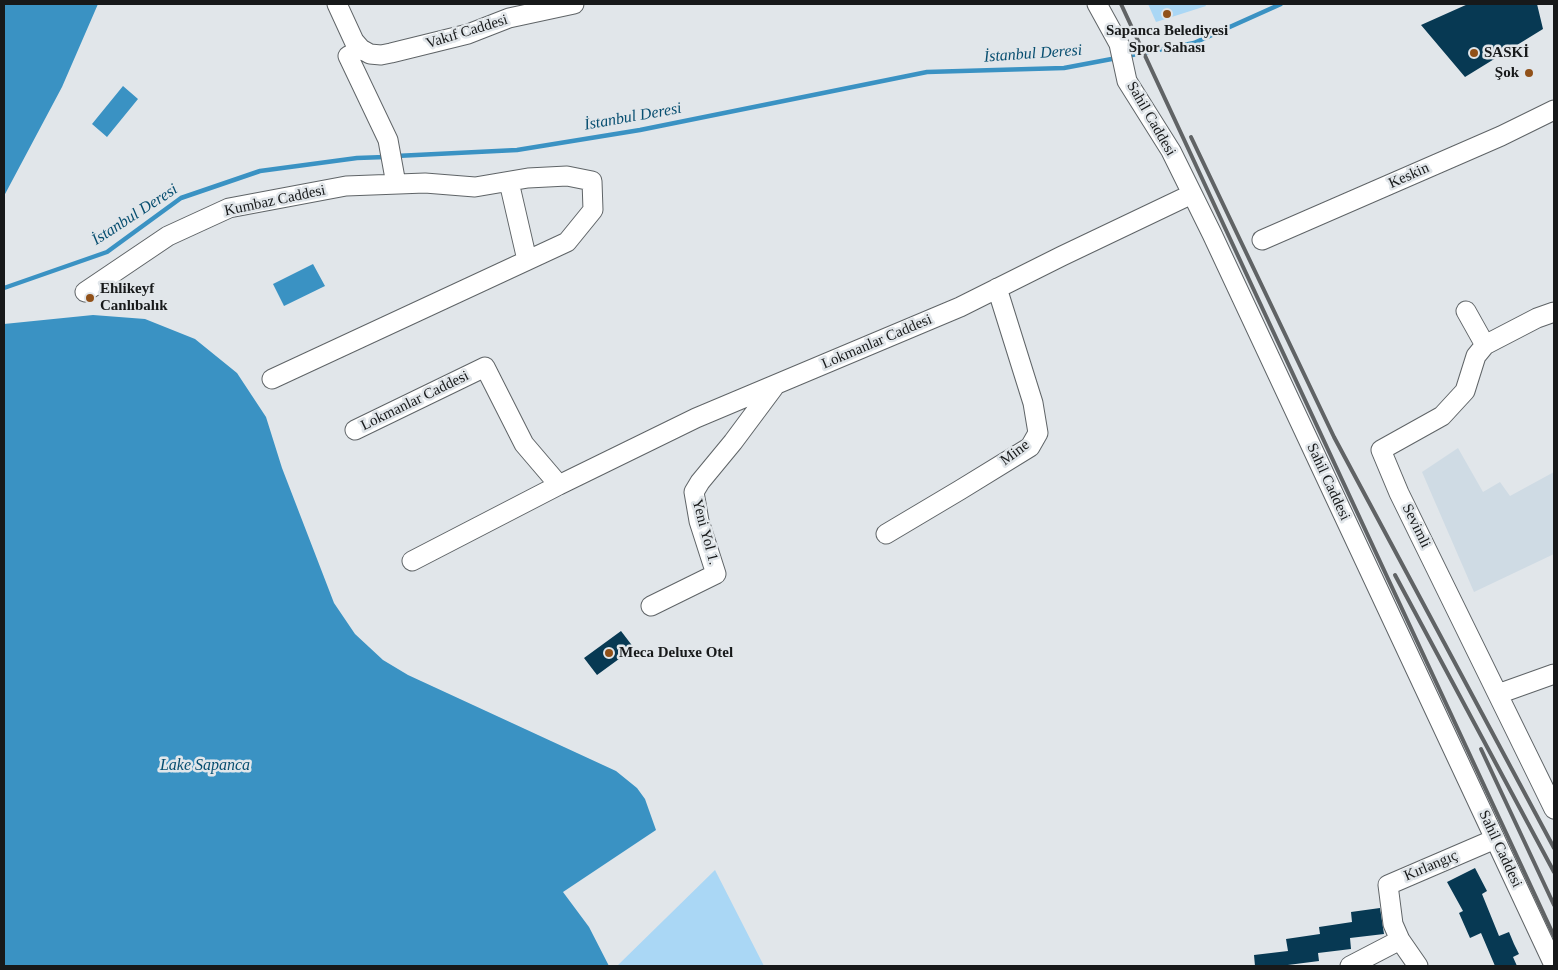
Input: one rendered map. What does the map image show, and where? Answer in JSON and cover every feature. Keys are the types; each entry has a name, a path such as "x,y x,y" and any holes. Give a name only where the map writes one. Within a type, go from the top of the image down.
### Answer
{"street":[{"path":"337,4 354,41 361,49 348,56 388,140 394,176"},
{"name":"Vakıf Caddesi","path":"361,49 370,54 391,53 468,34 506,11 574,4"},
{"name":"Sahil Caddesi","path":"1097,4 1119,44 1127,81 1171,151 1212,234 1554,965"},
{"name":"Keskin","path":"1262,240 1501,136 1554,110"},
{"name":"Kumbaz Caddesi","path":"85,292 168,236 229,208 394,176 425,183 475,187 528,178 568,176 592,181 593,210 567,242 527,260"},
{"path":"272,379 527,260 509,182"},
{"name":"Lokmanlar Caddesi","path":"412,561 559,485 696,418 960,306 1192,194"},
{"name":"Mine","path":"886,534 1030,447 1038,432 1033,403 997,288"},
{"path":"1466,311 1485,345 1537,318 1554,312"},
{"name":"Sevimli","path":"1485,345 1476,356 1465,391 1442,416 1381,450 1399,493 1554,809"},
{"name":"Lokmanlar Caddesi","path":"355,430 485,367 524,444 559,485"},
{"name":"Yeni Yol 1.","path":"651,606 716,574 699,522 694,492 775,386"},
{"path":"1498,694 1554,674"},
{"name":"Kırlangıç","path":"1400,940 1393,924 1388,885 1495,839"},
{"path":"1350,966 1400,940 1418,966"}],"shaded area":[{"name":"Sapanca Belediyesi Spor Sahası","path":"1148,4 1205,4 1206,6 1156,22"},
{"path":"1458,448 1483,492 1500,482 1510,496 1554,472 1554,554 1474,592 1422,472"},
{"path":"715,870 764,966 617,966"}],"water":[{"path":"4,4 98,4 62,87 4,196"},
{"path":"123,86 138,99 107,137 92,124"},
{"path":"313,264 325,286 284,306 273,284"},
{"name":"Lake Sapanca","path":"93,315 145,319 195,339 237,373 266,417 282,468 334,603 355,634 383,660 408,675 616,771 637,788 645,799 656,830 563,892 589,927 609,966 4,966 4,324"}],"building":[{"name":"SASKİ","path":"1468,4 1537,4 1543,29 1465,77 1421,25"},
{"name":"Meca Deluxe Otel","path":"621,631 634,648 597,675 584,658"},
{"path":"1475,868 1487,891 1482,894 1499,936 1509,932 1519,954 1513,957 1517,966 1495,966 1481,933 1470,938 1459,913 1463,911 1447,882"},
{"path":"1380,908 1384,934 1350,938 1351,949 1318,953 1319,961 1280,966 1255,966 1254,955 1288,951 1286,939 1320,934 1319,927 1352,922 1351,912"}],"waterway":[{"name":"İstanbul Deresi","path":"1127,56 1194,43 1281,4"},
{"name":"İstanbul Deresi","path":"396,156 517,150 640,130 927,72 1064,68 1117,58"},
{"name":"İstanbul Deresi","path":"4,288 107,252 181,198 260,171 357,158 385,157"}],"railway":[{"path":"1121,4 1554,936"},
{"path":"1191,137 1334,437 1554,848"},
{"path":"1395,575 1554,872"},
{"path":"1481,749 1554,905"}],"place":[{"name":"Sapanca Belediyesi Spor Sahası","path":"1167,14"},
{"name":"SASKİ","path":"1474,53"},
{"name":"Şok","path":"1529,73"},
{"name":"Ehlikeyf Canlıbalık","path":"90,298"},
{"name":"Meca Deluxe Otel","path":"609,653"}]}
